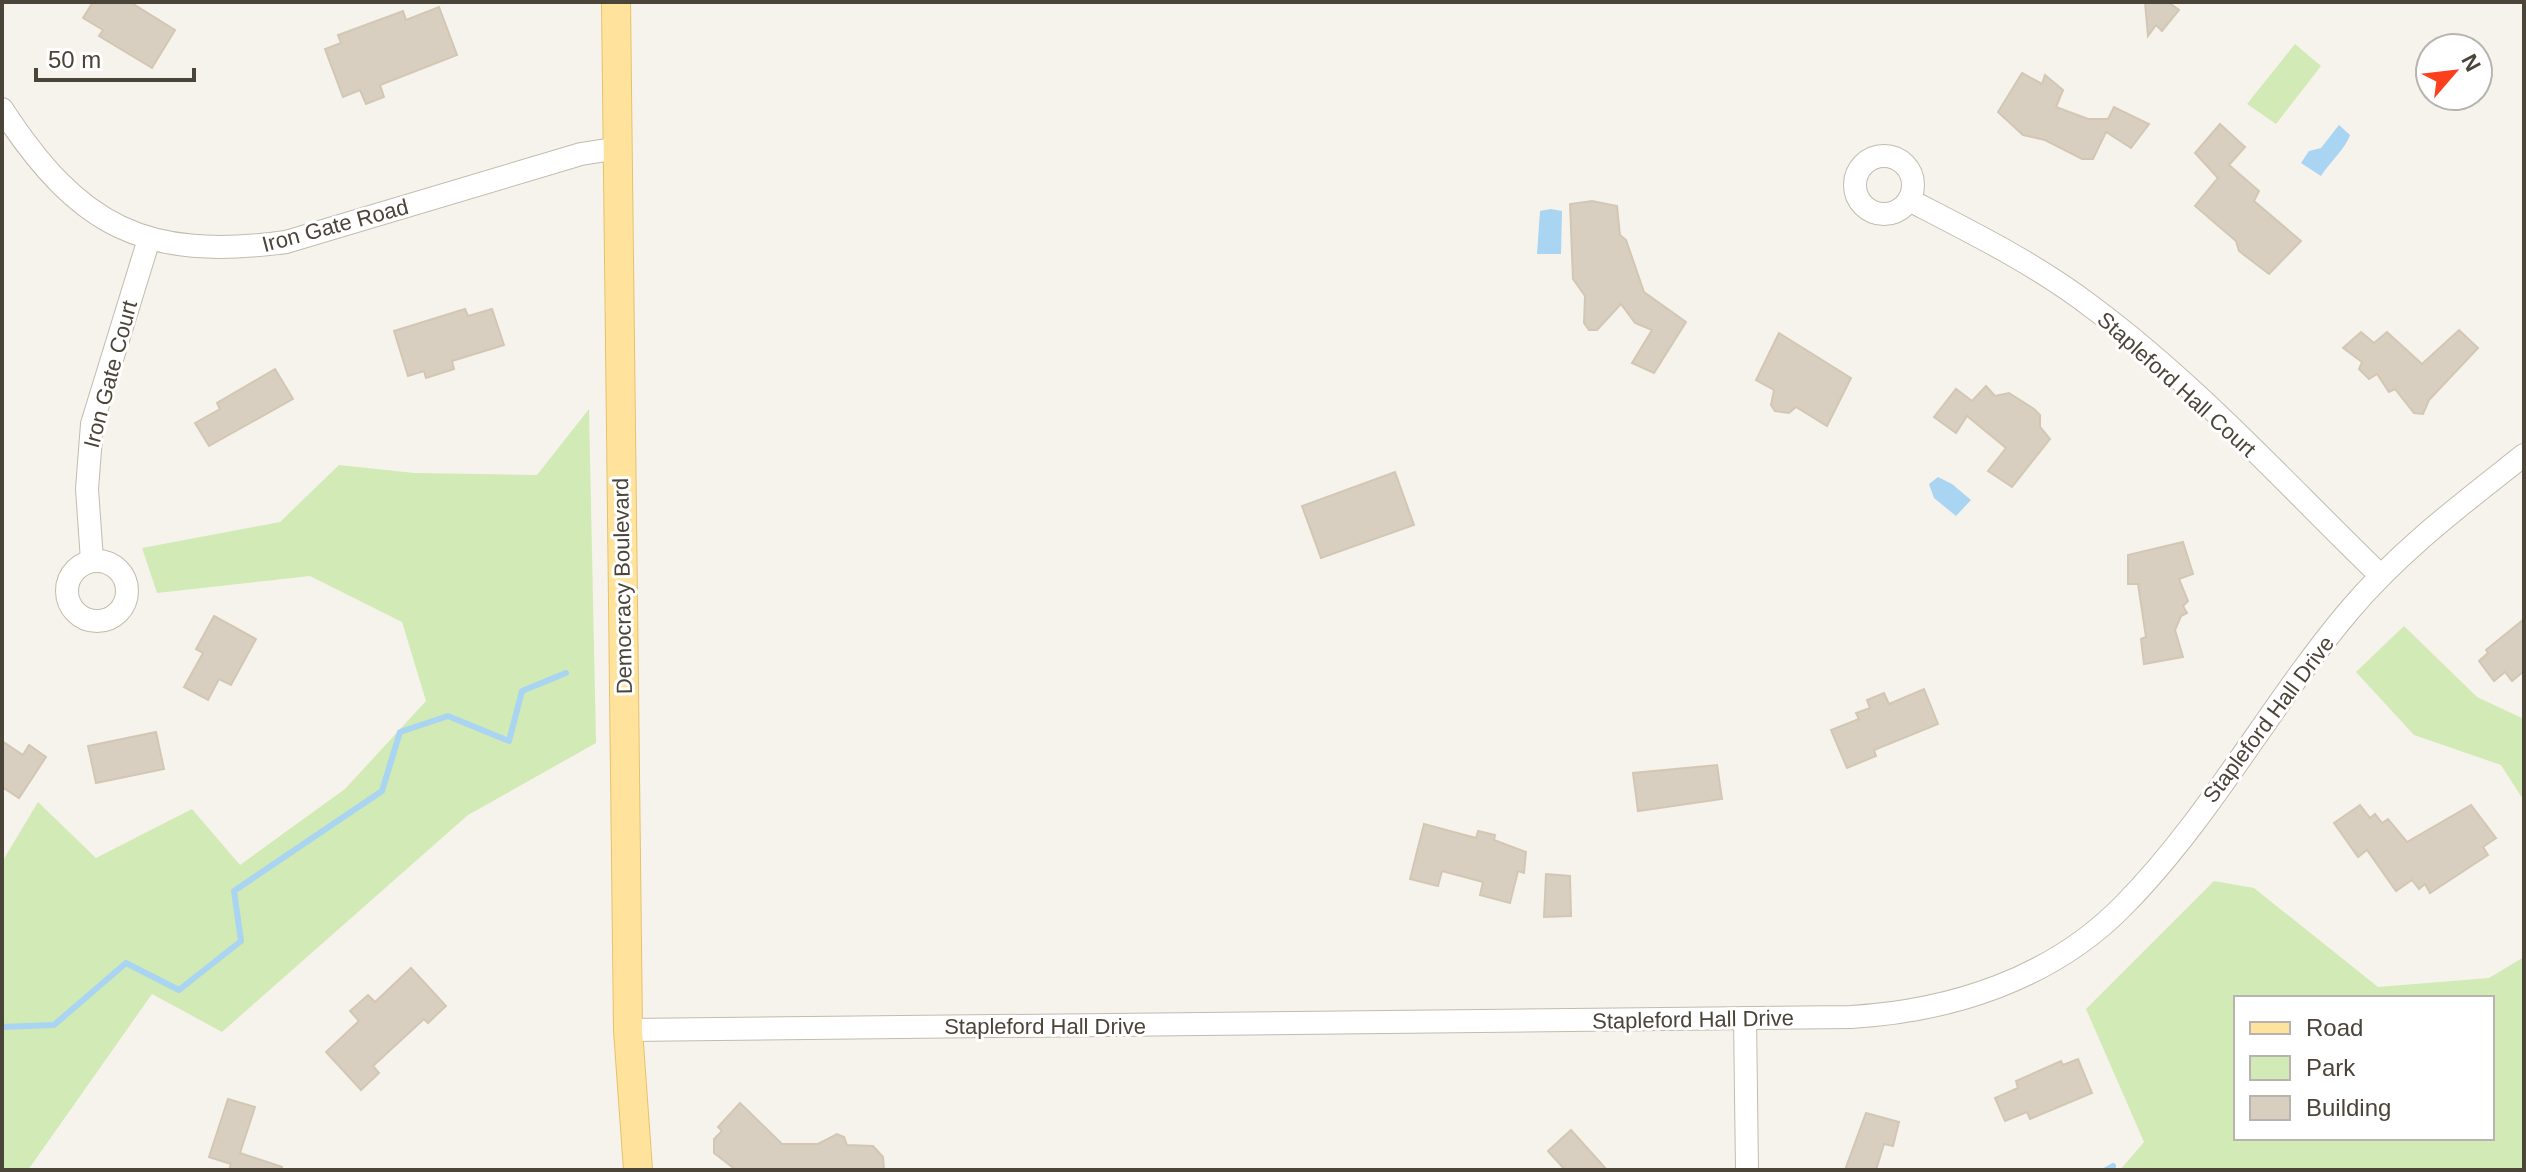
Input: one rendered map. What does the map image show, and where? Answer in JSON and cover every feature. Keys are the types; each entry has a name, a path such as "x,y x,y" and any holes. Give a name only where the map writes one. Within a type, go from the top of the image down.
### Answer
{"main road":[{"name":"Democracy Boulevard","path":"616,2 628,1030 638,1170"}],"street":[{"name":"Iron Gate Road","path":"2,109 27,147 84,208 149,239 185,246 218,248 286,242 581,154 619,148"},
{"name":"Stapleford Hall Court","path":"1909,200 2002,250 2091,305 2179,381 2381,576"},
{"name":"Iron Gate Court","path":"92,560 87,489 92,424 149,239"},
{"name":"Stapleford Hall Drive","path":"628,1030 1851,1017 1922,1010 2004,985 2082,941 2124,906 2177,842 2305,666 2381,576 2420,539 2524,455"},
{"path":"1745,1018 1747,1170"}],"green space":[{"path":"2295,44 2321,66 2276,124 2247,104"},
{"path":"589,409 596,743 468,815 222,1032 152,994 28,1170 2,1170 2,862 38,802 96,858 192,809 240,865 345,789 426,701 402,622 310,576 157,593 142,548 280,522 339,465 414,473 537,475"},
{"path":"2404,626 2477,697 2524,719 2524,801 2501,765 2414,735 2356,672"},
{"path":"2214,881 2254,888 2378,987 2489,978 2524,957 2524,1170 2120,1170 2144,1142 2086,1009"}],"water":[{"path":"2339,125 2350,135 2321,176 2301,163 2309,151 2321,148"},
{"path":"1540,211 1562,211 1561,254 1537,254"},
{"path":"1938,477 1971,500 1956,516 1934,498 1929,484"}],"building":[{"path":"93,2 130,2 175,30 152,68 99,36 103,30 83,18"},
{"path":"2145,2 2168,2 2179,10 2162,31 2156,25 2148,36"},
{"path":"439,7 457,55 380,85 384,97 366,104 360,90 343,97 325,49 341,43 338,35 403,11 406,20"},
{"path":"2022,73 2042,84 2045,75 2063,90 2056,107 2088,119 2108,119 2114,107 2149,124 2131,148 2106,132 2093,159 2082,159 2045,140 2023,135 1998,112"},
{"path":"2220,124 2245,147 2229,165 2259,191 2254,201 2301,241 2269,274 2239,251 2236,241 2195,206 2218,178 2195,153"},
{"path":"1592,201 1617,206 1620,235 1626,240 1644,292 1686,322 1654,373 1632,363 1652,330 1635,323 1621,304 1597,330 1589,330 1584,323 1585,296 1573,279 1570,204"},
{"path":"465,309 468,316 492,309 504,345 452,361 454,369 426,378 424,371 408,376 394,331"},
{"path":"2459,330 2478,348 2429,400 2423,414 2414,413 2395,389 2389,392 2377,374 2369,379 2359,369 2362,362 2343,348 2361,332 2374,343 2387,332 2422,364"},
{"path":"1779,333 1851,378 1827,426 1796,407 1789,413 1775,411 1771,405 1774,390 1756,380"},
{"path":"275,369 293,399 209,446 195,423 220,409 217,403"},
{"path":"1986,386 1995,396 2009,393 2034,409 2040,415 2040,427 2050,439 2012,487 1988,471 2006,448 1967,416 1956,433 1934,417 1956,389 1972,401"},
{"path":"1395,472 1414,525 1321,558 1302,506"},
{"path":"2183,542 2193,574 2179,579 2188,601 2183,606 2187,613 2181,616 2175,630 2183,657 2144,664 2141,639 2146,637 2138,584 2128,584 2128,555"},
{"path":"214,616 256,639 231,685 219,679 208,700 184,687 203,653 196,649"},
{"path":"2524,619 2524,671 2512,681 2505,672 2494,681 2479,661 2488,653 2486,650"},
{"path":"1924,689 1938,724 1874,750 1876,756 1847,768 1831,730 1859,719 1856,713 1870,708 1867,700 1884,693 1889,704"},
{"path":"156,732 164,769 96,783 88,746"},
{"path":"2,741 23,755 29,745 46,757 19,798 2,787"},
{"path":"1717,765 1722,799 1638,811 1633,773"},
{"path":"2360,805 2370,818 2375,814 2382,823 2388,819 2407,842 2471,805 2496,838 2483,847 2488,855 2430,893 2425,884 2419,889 2412,880 2396,891 2367,850 2358,857 2334,823"},
{"path":"1424,824 1476,838 1478,831 1495,835 1494,840 1526,852 1524,873 1518,871 1510,903 1480,895 1483,882 1442,871 1438,886 1410,879"},
{"path":"1546,874 1570,876 1571,916 1544,917"},
{"path":"411,968 446,1006 428,1023 424,1019 373,1066 379,1073 361,1090 326,1052 359,1021 350,1011 368,995 375,1002"},
{"path":"2078,1059 2092,1093 2030,1119 2027,1112 2005,1121 1995,1098 2018,1088 2016,1081 2061,1061 2063,1065"},
{"path":"228,1099 255,1107 240,1153 282,1167 281,1170 229,1170 231,1164 209,1157"},
{"path":"740,1103 782,1144 818,1144 837,1134 844,1137 847,1145 873,1146 883,1157 884,1170 736,1170 714,1153 714,1139 722,1131 718,1127"},
{"path":"1866,1113 1899,1122 1893,1146 1884,1144 1876,1170 1845,1170"},
{"path":"1571,1130 1607,1170 1565,1170 1548,1151"}],"waterway":[{"path":"2,1027 54,1025 126,963 179,990 241,941 234,891 382,791 400,732 448,716 509,741 522,691 566,673"},
{"path":"2106,1170 2113,1166"}]}
